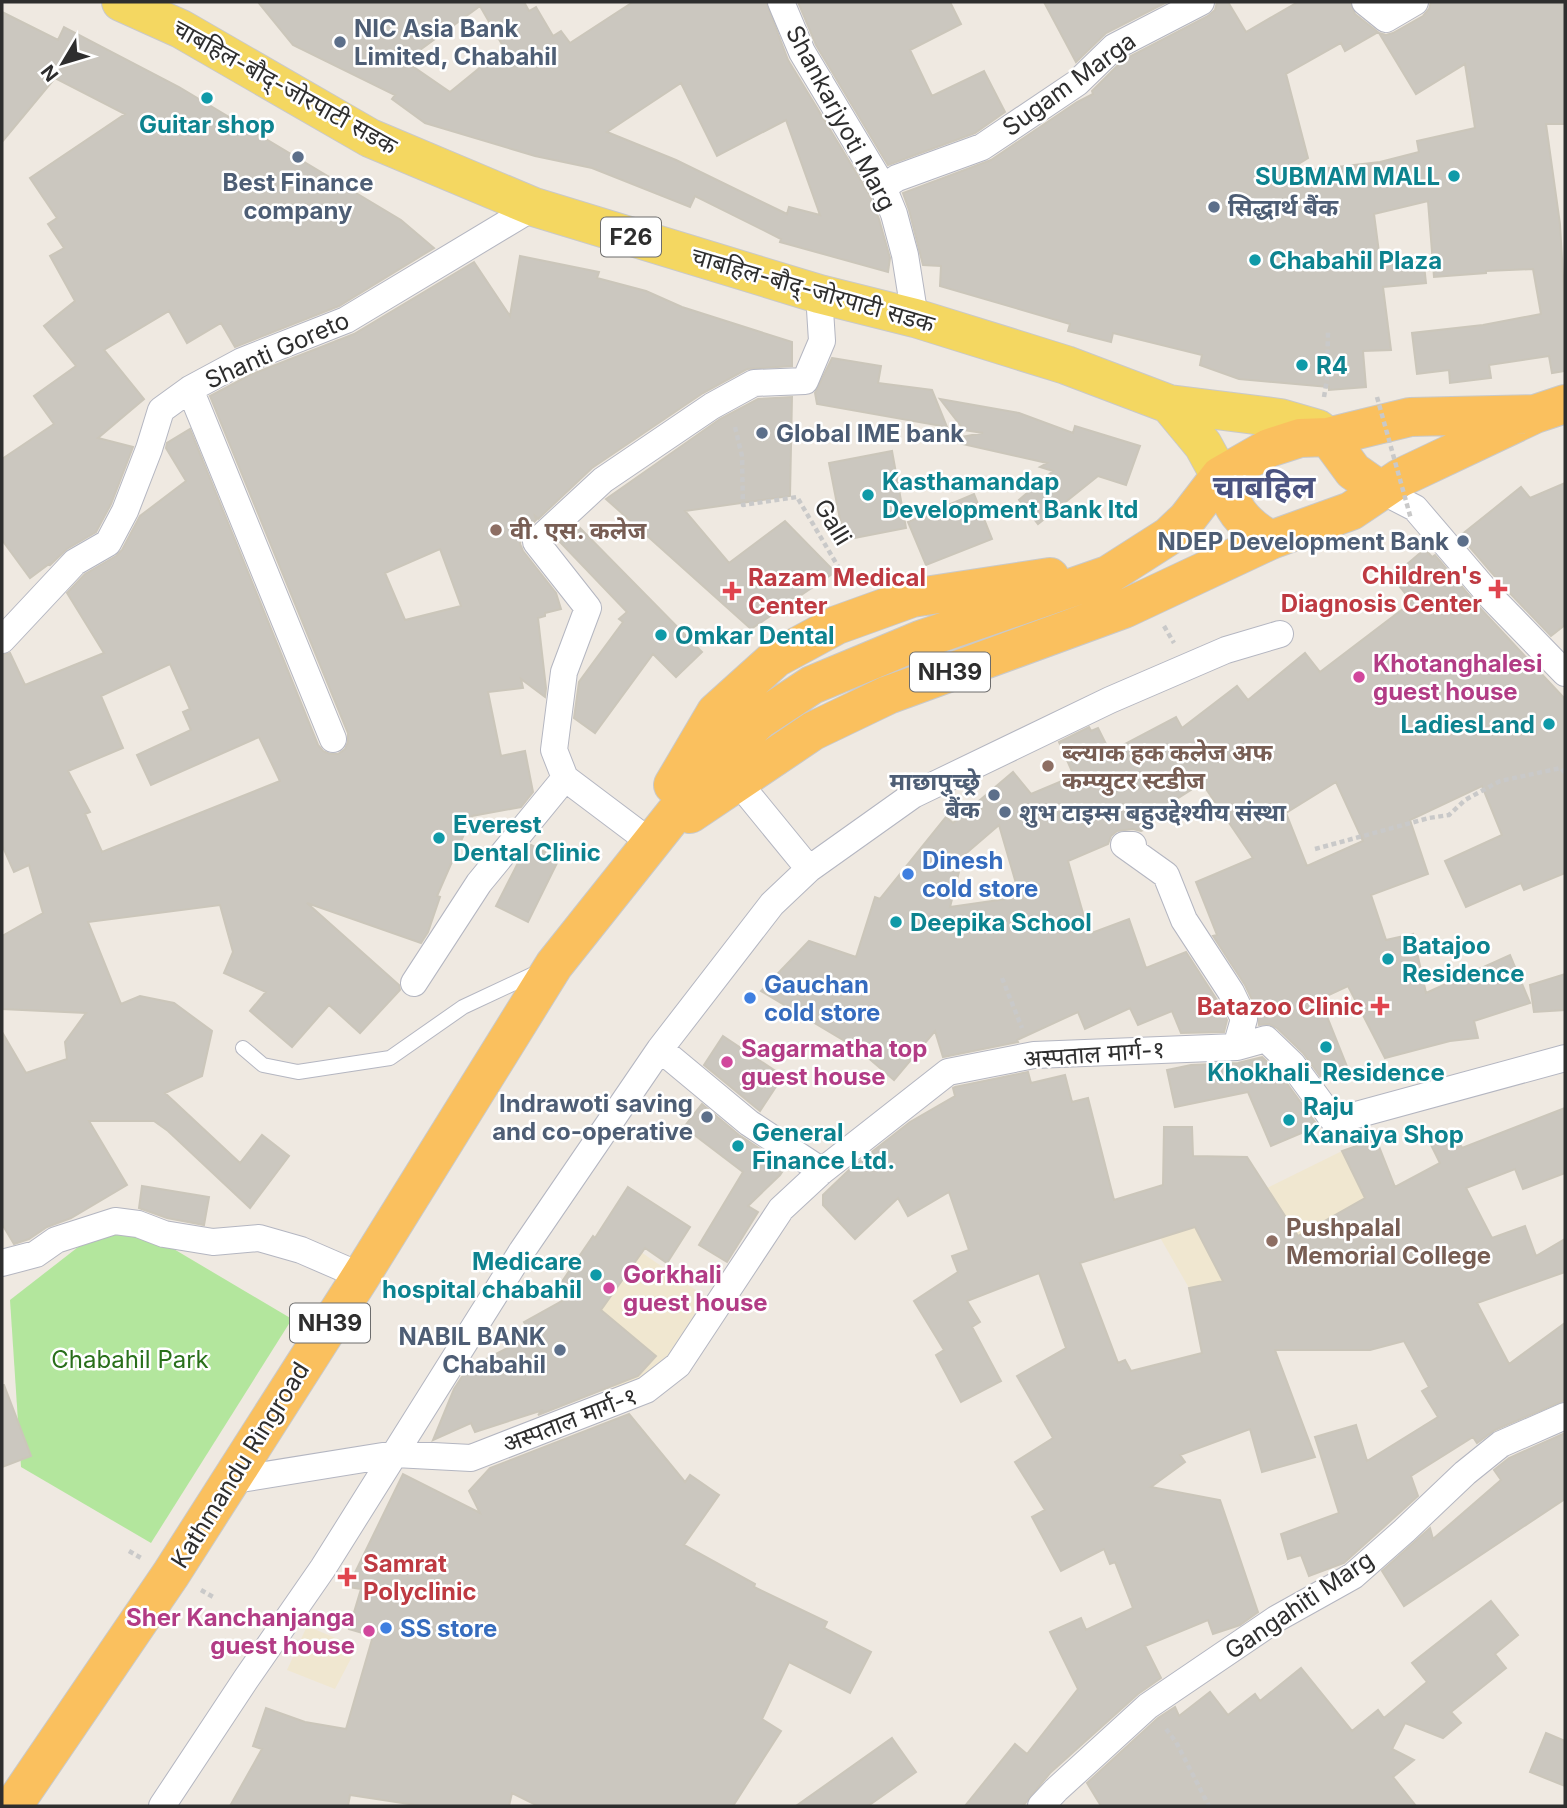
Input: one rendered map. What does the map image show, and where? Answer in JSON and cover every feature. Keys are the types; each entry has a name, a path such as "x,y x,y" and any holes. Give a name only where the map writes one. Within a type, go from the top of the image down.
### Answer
{"highway":[{"name":"Kathmandu Ringroad","path":"17,1799 170,1574 361,1276 554,964 650,842 727,770 760,720 812,685 920,640 1108,575 1169,536 1187,519 1220,476 1269,448 1300,438 1410,417 1550,409"},
{"name":"Kathmandu Ringroad","path":"727,770 888,695 1124,609 1270,540 1351,511 1380,490 1550,409"},
{"path":"1323,433 1353,471 1380,490"},
{"path":"1220,476 1231,503 1252,530 1270,540"},
{"path":"650,842 675,779 716,712 776,658 837,625 912,597 1067,575 1108,575"}],"main road":[{"name":"चाबहिल-बौद्-जोरपाटी सडक","path":"121,2 181,29 370,138 534,207 819,294 915,318 1066,365 1169,404 1280,418 1323,433"},
{"path":"1169,404 1203,445 1220,476"}],"street":[{"name":"Shankarjyoti Marg","path":"781,2 802,52 890,183 915,318"},
{"name":"Sugam Marga","path":"890,183 982,146 1077,83 1114,47 1201,2"},
{"path":"1365,2 1386,19 1415,2"},
{"name":"Shanti Goreto","path":"2,640 75,562 108,543 125,511 161,410 190,389 242,361 346,320 534,207"},
{"path":"650,842 565,778 554,750 564,671 588,608 536,541 603,480 712,406 754,383 805,381 822,341 819,294"},
{"path":"190,389 333,739"},
{"path":"1380,490 1415,509 1492,598 1565,673"},
{"path":"162,1806 323,1568 522,1251 660,1049 760,917 809,869 913,795 1110,699 1214,655 1280,634"},
{"path":"727,770 809,869"},
{"path":"414,983 480,883 565,778"},
{"path":"1133,845 1124,845 1166,876 1184,920 1231,992 1244,1019 1236,1047"},
{"name":"अस्पताल मार्ग-१","path":"228,1481 395,1454 471,1458 646,1391 678,1365 781,1209 822,1171 948,1072 1034,1055 1236,1047 1266,1039 1292,1064 1334,1121 1565,1058"},
{"path":"660,1049 749,1123 822,1171"},
{"path":"2,1263 36,1254 56,1240 115,1221 138,1224 164,1234 213,1242 259,1238 301,1250 361,1276"},
{"name":"Gangahiti Marg","path":"1041,1806 1055,1790 1148,1706 1276,1619 1353,1576 1501,1444 1565,1416"}],"lane":[{"path":"243,1048 263,1065 298,1072 390,1058 463,1007 554,964"}],"path":[{"path":"1323,433 1328,332"},
{"name":"Galli","path":"754,383 737,394 728,408 742,456 743,505 797,497 852,590 837,625"},
{"path":"1377,397 1411,519"},
{"path":"1315,849 1449,815 1465,800 1500,780 1561,768 1565,773"},
{"path":"1002,978 1034,1055"},
{"path":"1148,1706 1176,1742 1209,1806"}],"shaded area":[{"name":"Pushpalal Memorial College","path":"1376,1139 1410,1225 1385,1326 1392,1344 1370,1350 1220,1352 1197,1328 1189,1288 1154,1227 1195,1228 1342,1151"},
{"path":"641,1252 713,1302 668,1368 621,1397 577,1345"},
{"path":"307,1626 357,1647 335,1689 287,1670"}],"green space":[{"name":"Chabahil Park","path":"118,1216 292,1319 151,1543 21,1467 10,1300"}],"building":[{"path":"258,2 524,2 529,11 536,7 553,36 561,31 570,43 633,2 766,2 788,60 869,194 890,258 888,272 780,242 781,239 695,196 690,207 592,168 535,156 425,123 392,99 395,95 293,45","holes":["480,6 504,48 450,92 405,61","681,83 717,156 786,120 820,215 789,207 787,214 676,160 607,132"]},
{"path":"798,2 950,2 961,24 910,50 932,96 984,71 1005,112 975,133 888,165 816,45"},
{"path":"1044,2 1167,2 1106,33 1076,62"},
{"path":"1217,2 1228,2 1246,32 1298,2 1350,2 1355,14 1378,32 1345,51 1341,43 1286,74 1308,158 1284,173 1310,167 1311,170 1380,162 1419,152 1417,141 1475,128 1465,64 1416,94 1379,33 1393,33 1423,16 1431,2 1565,2 1565,124 1546,124 1560,224 1565,371 1552,373 1549,356 1489,365 1491,378 1450,383 1449,370 1417,374 1412,333 1483,325 1541,314 1533,269 1434,277 1428,201 1374,214 1380,260 1423,256 1426,283 1383,287 1391,350 1363,351 1366,387 1329,390 1329,387 1239,379 1200,365 1202,355 1113,333 1111,342 1068,331 1070,324 940,286 941,266 923,265 903,193 991,160 1093,94 1092,91 1123,60 1208,16 1215,10"},
{"path":"2,12 58,40 64,27 179,87 401,220 434,248 339,306 235,347 221,323 187,343 169,311 104,350 144,399 98,438 133,447 111,504 96,532 67,549 50,565 30,578 2,540 2,459 54,424 34,396 76,366 44,326 75,301 50,256 64,248 48,224 57,218 30,178 125,114 55,78 2,142"},
{"path":"520,256 599,272 597,278 646,291 682,307 792,342 792,366 747,369 703,393 592,468 538,519 535,516 536,520 521,536 523,551 556,593 561,609 545,613 545,616 538,618 545,697 521,679 523,688 488,692 501,756 525,751 533,792 521,807 472,816 437,896 440,897 428,932 421,943 307,903 399,985 400,990 360,1033 329,1005 292,1047 250,1011 266,992 224,973 233,952 220,905 88,922 121,1004 140,996 174,1003 212,1031 202,1076 165,1093 240,1163 262,1135 289,1156 250,1208 154,1121 89,1121 127,1185 71,1218 14,1244 2,1224 2,1032 26,1073 67,1059 65,1042 86,1013 2,1009 2,936 43,913 29,865 14,872 2,845 2,655 10,653 25,685 104,653 67,593 85,574 116,556 140,516 186,481 166,448 167,443 190,429 318,745 323,751 338,754 345,749 348,733 210,396 250,375 354,334 474,262 510,316","holes":["440,549 461,606 405,620 385,573","170,664 190,709 183,712 191,730 137,755 151,785 259,737 280,781 102,852 85,814 90,812 68,771 123,748 101,696"]},
{"path":"832,358 881,366 878,383 932,390 947,427 817,404 815,393"},
{"path":"792,397 790,496 685,511 729,563 785,521 835,572 751,629 606,499 720,419 758,399"},
{"path":"940,399 1019,413 1073,433 1075,426 1140,446 1126,485 1098,476 1038,524 1019,500 1053,471 1040,467 1047,463 945,440 983,433 964,430"},
{"name":"Kasthamandap Development Bank ltd","path":"892,451 906,528 844,540 829,463"},
{"path":"1565,483 1565,625 1551,636 1460,536 1521,487 1530,498"},
{"path":"974,494 992,539 926,565 908,522"},
{"path":"577,525 702,652 676,677 653,654 595,733 574,718 579,682 623,622 619,619 627,612 560,542"},
{"path":"1425,549 1432,557 1435,555 1480,608 1565,699 1565,873 1524,890 1521,883 1466,907 1445,861 1502,835 1482,786 1410,820 1428,874 1371,895 1386,940 1413,934 1426,993 1510,955 1530,1003 1474,1021 1478,1038 1450,1041 1385,1058 1348,986 1320,999 1348,1069 1320,1076 1303,1053 1277,1028 1269,1024 1259,1025 1258,1012 1245,985 1213,936 1217,935 1196,882 1253,858 1202,783 1150,816 1154,826 1141,831 1117,831 1108,844 1068,861 1089,934 1129,919 1146,968 1186,952 1227,1020 1224,1032 1181,1033 1172,1011 1138,1025 1130,1008 1085,1029 1078,1012 1017,1040 1018,1042 943,1057 935,1031 894,1080 858,1049 761,991 809,941 856,957 875,897 880,899 946,817 953,823 1013,772 1031,794 1074,776 1059,742 1089,727 1091,731 1098,728 1110,752 1176,717 1182,728 1237,686 1248,700 1305,653 1320,672 1412,602 1392,577","holes":["1336,782 1363,841 1307,866 1286,813","999,825 1020,897 950,907 963,856"]},
{"path":"531,845 559,859 528,922 496,906 521,857"},
{"path":"1565,974 1565,1010 1534,1012 1530,985"},
{"path":"723,1036 783,1076 760,1111 704,1065"},
{"path":"1262,1057 1280,1074 1318,1126 1271,1146 1248,1092 1175,1107 1167,1070 1191,1065 1238,1063"},
{"path":"1028,1072 1031,1083 1065,1075 1072,1102 1088,1098 1114,1200 1163,1185 1164,1127 1192,1127 1193,1156 1247,1157 1298,1236 1365,1198 1342,1151 1376,1139 1395,1187 1440,1163 1431,1145 1454,1133 1462,1148 1565,1108 1565,1173 1523,1189 1515,1169 1466,1188 1492,1238 1525,1226 1536,1256 1565,1239 1565,1272 1477,1303 1509,1364 1565,1323 1565,1400 1495,1430 1477,1443 1473,1437 1411,1476 1418,1496 1344,1563 1309,1576 1301,1555 1288,1559 1281,1534 1339,1513 1315,1437 1356,1425 1367,1461 1438,1417 1422,1391 1429,1387 1404,1341 1370,1350 1275,1350 1315,1457 1262,1472 1250,1429 1180,1455 1185,1462 1151,1487 1220,1500 1258,1612 1240,1625 1213,1634 1208,1620 1145,1646 1161,1678 1138,1694 1050,1773 1023,1806 965,1806 1015,1744 1027,1754 1078,1689 1050,1632 1081,1618 1086,1630 1133,1608 1115,1562 1110,1564 1104,1549 1061,1571 1032,1517 1045,1510 1015,1462 1053,1438 1017,1376 1066,1348 1039,1273 967,1301 980,1322 972,1327 1001,1381 961,1402 936,1355 944,1350 914,1301 958,1272 952,1256 969,1250 949,1192 908,1216 898,1198 855,1239 823,1205 823,1195 850,1169 910,1122 955,1096 955,1087","holes":["1195,1227 1223,1281 1189,1288 1202,1353 1131,1371 1125,1360 1118,1363 1080,1263"]},
{"path":"702,1104 739,1135 786,1166 748,1206 758,1212 727,1262 699,1245 743,1172 684,1127"},
{"path":"142,1186 209,1197 204,1225 167,1218 139,1208"},
{"path":"628,1187 690,1227 667,1263 645,1248 601,1310 656,1356 638,1376 538,1415 543,1410 475,1432 471,1423 433,1440 454,1389 467,1369 532,1335 524,1322 573,1295 559,1286"},
{"path":"2,1385 31,1456 2,1467"},
{"path":"629,1414 685,1482 690,1475 719,1495 684,1545 755,1584 754,1587 827,1622 824,1628 871,1652 850,1693 789,1662 762,1719 781,1731 733,1806 538,1806 512,1793 509,1806 422,1806 350,1795 348,1806 230,1806 262,1749 253,1746 266,1708 305,1722 346,1729 373,1636 349,1629 361,1589 348,1587 403,1474 480,1513 469,1491 490,1468"},
{"path":"1565,1433 1565,1499 1404,1606 1382,1571 1430,1528 1433,1539 1501,1480 1494,1470 1509,1458"},
{"path":"1491,1601 1518,1635 1495,1654 1506,1668 1451,1712 1461,1723 1443,1738 1405,1723 1392,1749 1414,1760 1393,1777 1416,1806 1101,1806 1087,1783 1158,1718 1175,1707 1179,1716 1210,1692 1228,1715 1255,1694 1260,1701 1301,1668 1352,1731 1378,1710 1384,1718 1427,1682 1412,1663"},
{"path":"1546,1733 1565,1741 1565,1786 1530,1772"},
{"path":"892,1738 916,1772 868,1806 796,1806"}],"place":[{"name":"NIC Asia Bank Limited, Chabahil","path":"340,42"},
{"name":"Guitar shop","path":"207,98"},
{"name":"Best Finance company","path":"298,157"},
{"name":"SUBMAM MALL","path":"1454,176"},
{"name":"सिद्धार्थ बैंक","path":"1214,207"},
{"name":"Chabahil Plaza","path":"1255,260"},
{"name":"R4","path":"1302,365"},
{"name":"Global IME bank","path":"762,433"},
{"name":"Kasthamandap Development Bank ltd","path":"868,495"},
{"name":"वी. एस. कलेज","path":"496,530"},
{"name":"NDEP Development Bank","path":"1463,541"},
{"name":"Children's Diagnosis Center","path":"1498,589"},
{"name":"Razam Medical Center","path":"732,591"},
{"name":"Omkar Dental","path":"661,635"},
{"name":"Khotanghalesi guest house","path":"1359,677"},
{"name":"LadiesLand","path":"1549,724"},
{"name":"ब्ल्याक हक कलेज अफ कम्प्युटर स्टडीज","path":"1048,766"},
{"name":"माछापुच्छ्रे बैंक","path":"994,795"},
{"name":"शुभ टाइम्स बहुउद्देश्यीय संस्था","path":"1005,812"},
{"name":"Everest Dental Clinic","path":"439,838"},
{"name":"Dinesh cold store","path":"908,874"},
{"name":"Deepika School","path":"896,922"},
{"name":"Batajoo Residence","path":"1388,959"},
{"name":"Gauchan cold store","path":"750,998"},
{"name":"Batazoo Clinic","path":"1380,1006"},
{"name":"Khokhali_Residence","path":"1326,1047"},
{"name":"Sagarmatha top guest house","path":"727,1062"},
{"name":"Indrawoti saving and co-operative","path":"707,1117"},
{"name":"Raju Kanaiya Shop","path":"1289,1120"},
{"name":"General Finance Ltd.","path":"738,1146"},
{"name":"Pushpalal Memorial College","path":"1272,1241"},
{"name":"Medicare hospital chabahil","path":"596,1275"},
{"name":"Gorkhali guest house","path":"609,1288"},
{"name":"NABIL BANK Chabahil","path":"560,1350"},
{"name":"Samrat Polyclinic","path":"347,1577"},
{"name":"SS store","path":"386,1628"},
{"name":"Sher Kanchanjanga guest house","path":"369,1631"}],"district":[{"name":"चाबहिल","path":"1264,486"}]}
